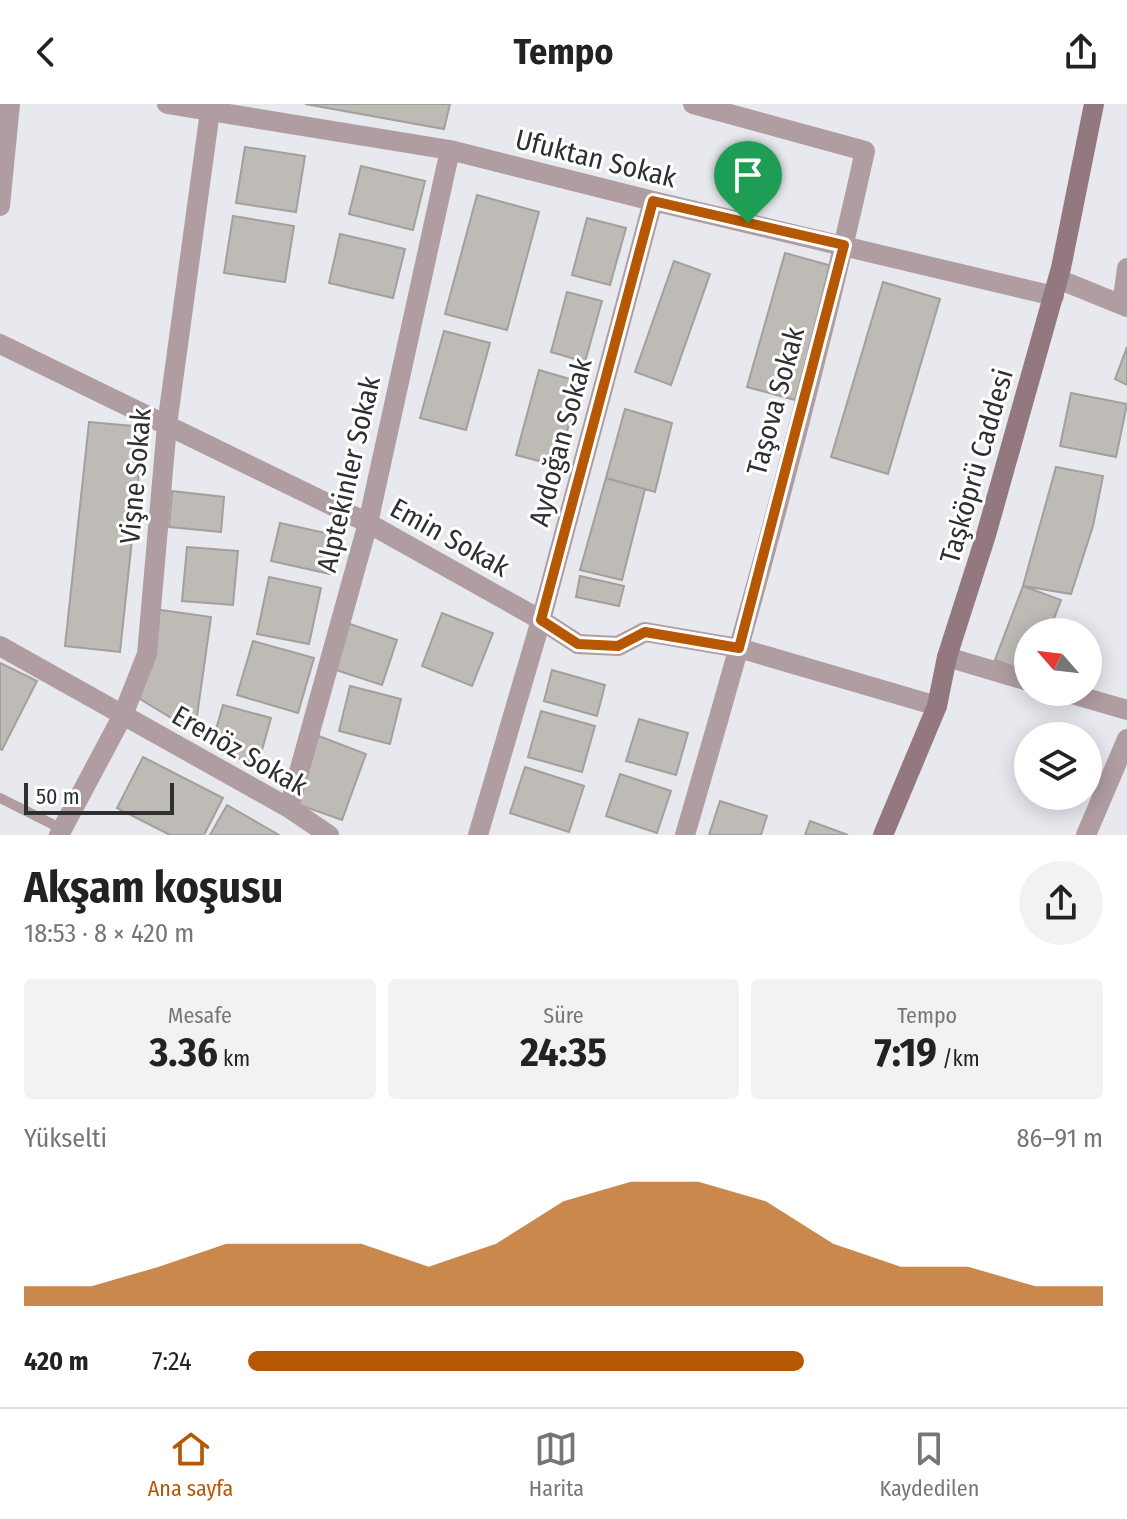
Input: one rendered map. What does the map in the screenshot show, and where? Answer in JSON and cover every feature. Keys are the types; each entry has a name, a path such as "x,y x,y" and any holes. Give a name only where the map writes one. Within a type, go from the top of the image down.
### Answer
{"main road":[{"name":"Taşköprü Caddesi","path":"883,835 937,706 947,657 986,535 1056,288 1094,104"}],"street":[{"path":"0,206 10,104"},
{"name":"Ufuktan Sokak","path":"167,104 210,108 450,150 653,201 844,245 1056,288 1124,306"},
{"name":"Taşova Sokak","path":"685,835 739,648 844,245 865,151 693,104"},
{"name":"Vişne Sokak","path":"60,832 123,715 147,654 167,425 210,108"},
{"name":"Alptekinler Sokak","path":"289,808 368,523 450,150"},
{"name":"Aydoğan Sokak","path":"478,835 541,620 653,201"},
{"path":"1124,306 1127,268"},
{"name":"Emin Sokak","path":"0,344 368,523 578,644 618,646 645,632 739,648 937,706"},
{"name":"Erenöz Sokak","path":"0,646 289,808 329,835"},
{"path":"947,657 1014,677"},
{"path":"1102,703 1127,710"},
{"path":"1086,835 1127,739"}],"lane":[{"path":"0,798 60,832"}],"building":[{"path":"305,104 450,104 444,129"},
{"path":"245,147 305,156 296,212 236,203"},
{"path":"361,166 425,181 413,230 349,214"},
{"path":"477,195 539,212 507,330 445,314"},
{"path":"233,216 294,226 285,282 224,273"},
{"path":"587,218 626,228 610,285 572,275"},
{"path":"340,234 405,249 393,298 329,283"},
{"path":"785,253 832,266 795,400 747,387"},
{"path":"674,261 710,274 671,385 635,372"},
{"path":"883,282 940,299 888,474 831,457"},
{"path":"567,292 602,301 585,362 551,352"},
{"path":"444,331 490,343 466,430 420,418"},
{"path":"1127,347 1127,385 1115,379"},
{"path":"539,370 580,382 558,466 516,455"},
{"path":"1071,393 1127,404 1116,457 1060,446"},
{"path":"625,409 672,423 655,492 606,478"},
{"path":"89,422 144,427 120,652 65,646"},
{"path":"1056,467 1103,476 1093,526 1071,594 1023,586"},
{"path":"606,478 645,489 622,580 580,570"},
{"path":"172,491 224,497 221,532 169,527"},
{"path":"280,523 339,536 330,574 271,561"},
{"path":"187,547 238,551 233,605 182,601"},
{"path":"580,576 624,586 619,606 576,597"},
{"path":"269,577 321,588 309,644 257,634"},
{"path":"1023,586 1061,600 1054,618 1014,618 1014,667 995,660"},
{"path":"154,609 211,617 197,716 191,726 183,725 140,699"},
{"path":"442,613 493,633 472,686 422,666"},
{"path":"341,621 397,640 382,685 333,669"},
{"path":"253,641 314,658 298,713 237,695"},
{"path":"0,663 37,681 2,750 0,749"},
{"path":"552,670 605,685 597,716 544,701"},
{"path":"350,686 401,699 390,744 339,731"},
{"path":"223,705 271,718 258,764 224,754 227,744 213,740"},
{"path":"541,711 595,726 582,772 528,757"},
{"path":"639,719 688,733 676,775 626,761"},
{"path":"316,735 366,754 342,820 291,802"},
{"path":"143,757 223,798 204,835 170,835 117,808"},
{"path":"525,767 584,786 569,832 510,813"},
{"path":"620,774 671,791 657,833 606,816"},
{"path":"720,801 767,816 761,835 709,835"},
{"path":"227,805 279,835 210,835"},
{"path":"810,821 848,835 805,835"}],"route":[{"path":"653,201 748,223 844,245 739,648 645,632 618,646 578,644 541,620 653,201"}]}
